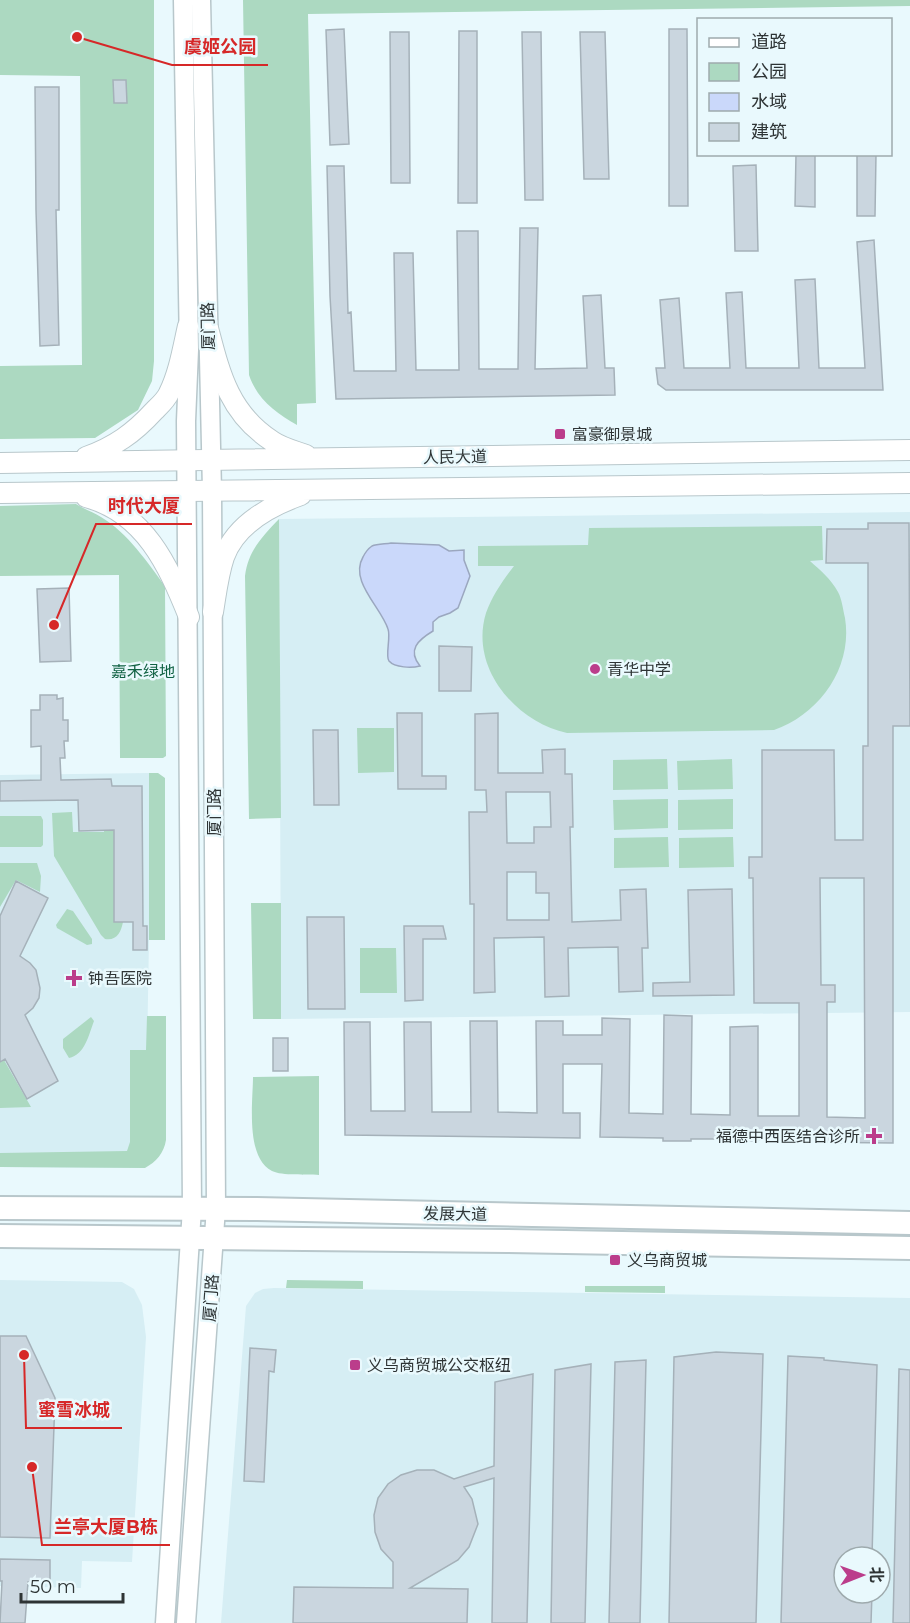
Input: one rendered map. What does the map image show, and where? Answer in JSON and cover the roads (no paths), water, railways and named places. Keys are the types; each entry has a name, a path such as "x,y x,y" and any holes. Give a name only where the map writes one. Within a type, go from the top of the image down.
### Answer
{"main road":[{"path":"198,327 239,411 256,429 274,442 317,459"},
{"path":"70,462 104,451 138,428 169,395 198,327"},
{"name":"人民大道","path":"0,463 910,450"},
{"name":"人民大道","path":"0,493 910,483"},
{"path":"213,612 224,558 231,541 242,529 273,505 318,489"},
{"path":"66,492 104,502 139,528 173,578 189,617"},
{"name":"发展大道","path":"0,1208 216,1208 910,1223"},
{"name":"发展大道","path":"0,1236 910,1248"}],"street":[{"name":"厦门路","path":"183,0 198,327 212,490 216,1208 186,1623"},
{"name":"厦门路","path":"165,1623 192,1208 187,461 198,327 201,0"}],"water":[{"path":"391,543 439,545 449,551 464,550 464,560 470,576 458,608 433,622 433,631 416,646 414,655 420,666 399,666 389,661 388,629 363,585 360,575 363,557 370,548 374,545"}],"place":[{"name":"虞姬公园","path":"77,37"},
{"name":"富豪御景城","path":"560,434"},
{"name":"时代大厦","path":"54,625"},
{"name":"青华中学","path":"595,669"},
{"name":"钟吾医院","path":"74,978"},
{"name":"福德中西医结合诊所","path":"874,1136"},
{"name":"义乌商贸城","path":"615,1260"},
{"name":"蜜雪冰城","path":"24,1355"},
{"name":"义乌商贸城公交枢纽","path":"355,1365"},
{"name":"兰亭大厦B栋","path":"32,1467"}],"park label":[{"name":"嘉禾绿地","path":"143,671"}]}
